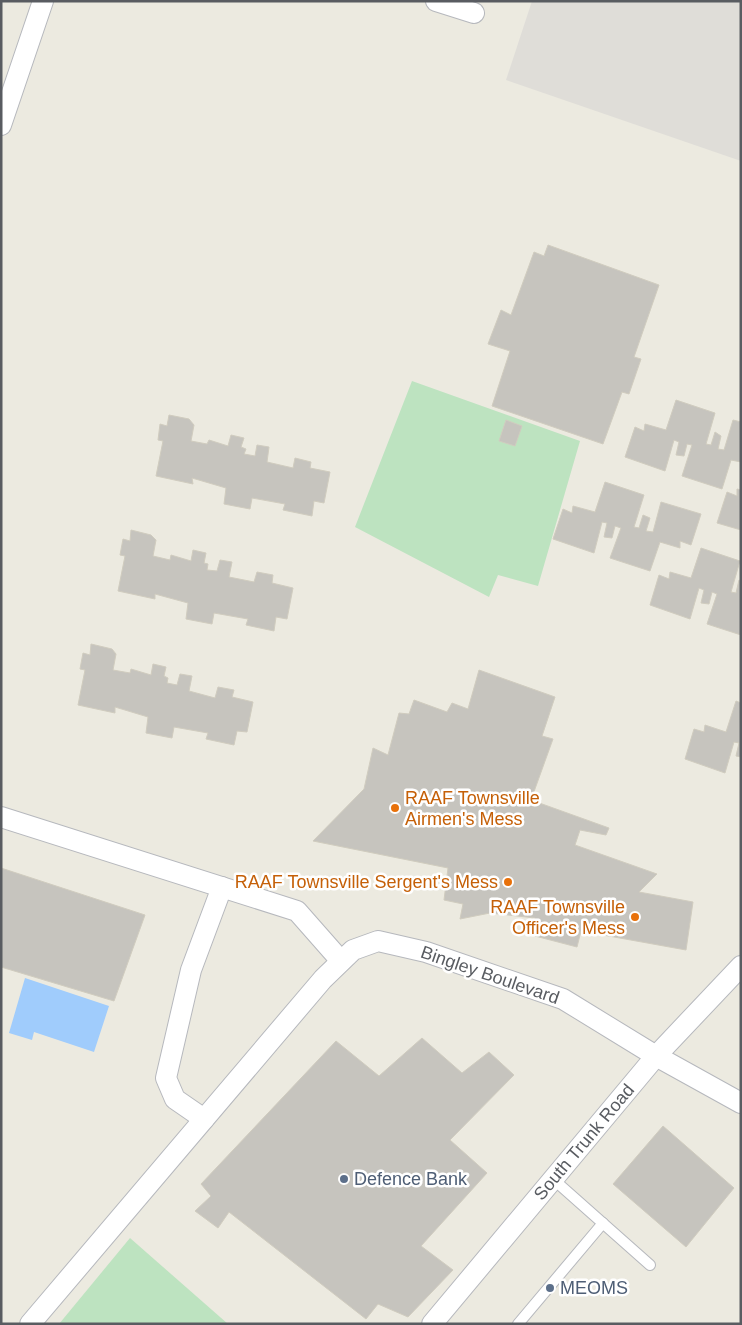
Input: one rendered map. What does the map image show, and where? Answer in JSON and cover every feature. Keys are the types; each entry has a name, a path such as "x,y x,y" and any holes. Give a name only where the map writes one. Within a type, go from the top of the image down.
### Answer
{"street":[{"path":"1,125 43,1"},
{"path":"436,1 474,13"},
{"path":"1,818 297,911 341,961"},
{"path":"204,1119 175,1100 166,1078 191,970 222,887"},
{"name":"Bingley Boulevard","path":"30,1324 323,979 353,950 378,941 426,952 563,999 656,1056 741,1103"},
{"name":"South Trunk Road","path":"432,1324 656,1056 741,966"}],"lane":[{"path":"553,1179 650,1265"},
{"path":"518,1324 602,1223"}],"shaded area":[{"path":"532,1 741,1 741,161 506,80"}],"green space":[{"path":"412,381 580,441 538,586 498,575 489,597 355,527"},
{"path":"130,1238 228,1324 59,1324"}],"water":[{"path":"25,978 109,1006 94,1052 34,1032 32,1040 9,1033"}],"building":[{"path":"548,245 659,285 634,357 641,359 629,394 622,392 603,444 492,406 510,351 488,344 501,310 511,315 534,252 544,256"},
{"path":"676,400 715,413 706,444 711,445 715,432 721,436 718,449 724,450 733,420 741,422 741,462 731,460 722,489 682,476 692,445 687,444 684,456 676,455 679,442 674,440 665,471 625,457 635,427 644,431 645,424 666,430"},
{"path":"169,415 189,419 194,425 191,441 207,444 209,440 228,446 231,435 244,438 241,447 246,449 244,454 255,456 257,445 269,447 267,462 293,468 295,458 311,462 310,468 330,472 324,503 314,501 312,516 283,510 285,504 252,498 250,509 224,504 226,488 192,478 193,484 156,476 163,441 158,440 160,424 167,426"},
{"path":"506,420 522,426 515,446 499,441"},
{"path":"605,482 644,495 634,527 639,528 643,515 650,518 646,531 653,532 661,502 701,514 691,545 680,541 680,548 660,542 650,571 610,558 621,528 615,526 612,538 604,537 607,523 602,522 594,553 553,539 563,509 572,513 573,506 595,512"},
{"path":"737,489 741,490 741,530 717,523 727,492 737,496"},
{"path":"131,530 151,535 156,540 153,556 170,560 171,555 191,561 193,550 206,553 204,563 208,564 207,570 217,571 220,560 232,562 229,577 254,582 257,572 273,575 272,583 293,588 287,619 276,617 274,631 246,625 248,619 214,613 212,624 186,619 188,603 155,594 155,599 118,591 125,556 120,555 123,539 130,541"},
{"path":"701,548 740,561 731,592 736,593 739,580 741,581 741,635 707,624 717,594 712,592 709,604 701,603 704,590 699,588 690,619 650,605 659,575 669,579 670,572 691,578"},
{"path":"91,644 112,649 116,654 113,670 130,673 131,669 151,675 153,664 166,667 164,676 168,678 167,683 177,685 180,674 192,676 189,691 215,698 218,687 234,690 232,697 253,702 247,732 237,731 234,745 206,739 208,733 174,727 172,738 146,733 148,717 115,707 115,713 78,705 85,670 80,669 83,653 90,655"},
{"path":"479,670 555,697 542,736 553,739 531,800 609,828 606,835 580,830 575,845 657,874 639,892 693,902 686,950 581,931 577,947 535,936 535,918 490,913 460,919 463,904 444,900 448,868 313,841 364,789 373,748 388,755 399,713 409,714 414,700 447,712 452,703 468,709"},
{"path":"736,701 741,703 741,757 736,756 739,743 734,742 725,773 685,759 694,729 704,732 705,725 726,732"},
{"path":"1,868 145,915 114,1001 1,967"},
{"name":"Defence Bank","path":"422,1038 462,1073 489,1052 514,1075 450,1140 487,1173 421,1246 453,1270 408,1317 378,1304 366,1319 229,1212 218,1228 195,1211 211,1196 201,1184 336,1041 379,1076"},
{"path":"663,1126 734,1188 686,1247 613,1184"}],"place":[{"name":"RAAF Townsville Airmen's Mess","path":"395,808"},
{"name":"RAAF Townsville Sergent's Mess","path":"508,882"},
{"name":"RAAF Townsville Officer's Mess","path":"635,917"},
{"name":"Defence Bank","path":"344,1179"},
{"name":"MEOMS","path":"550,1288"}]}
